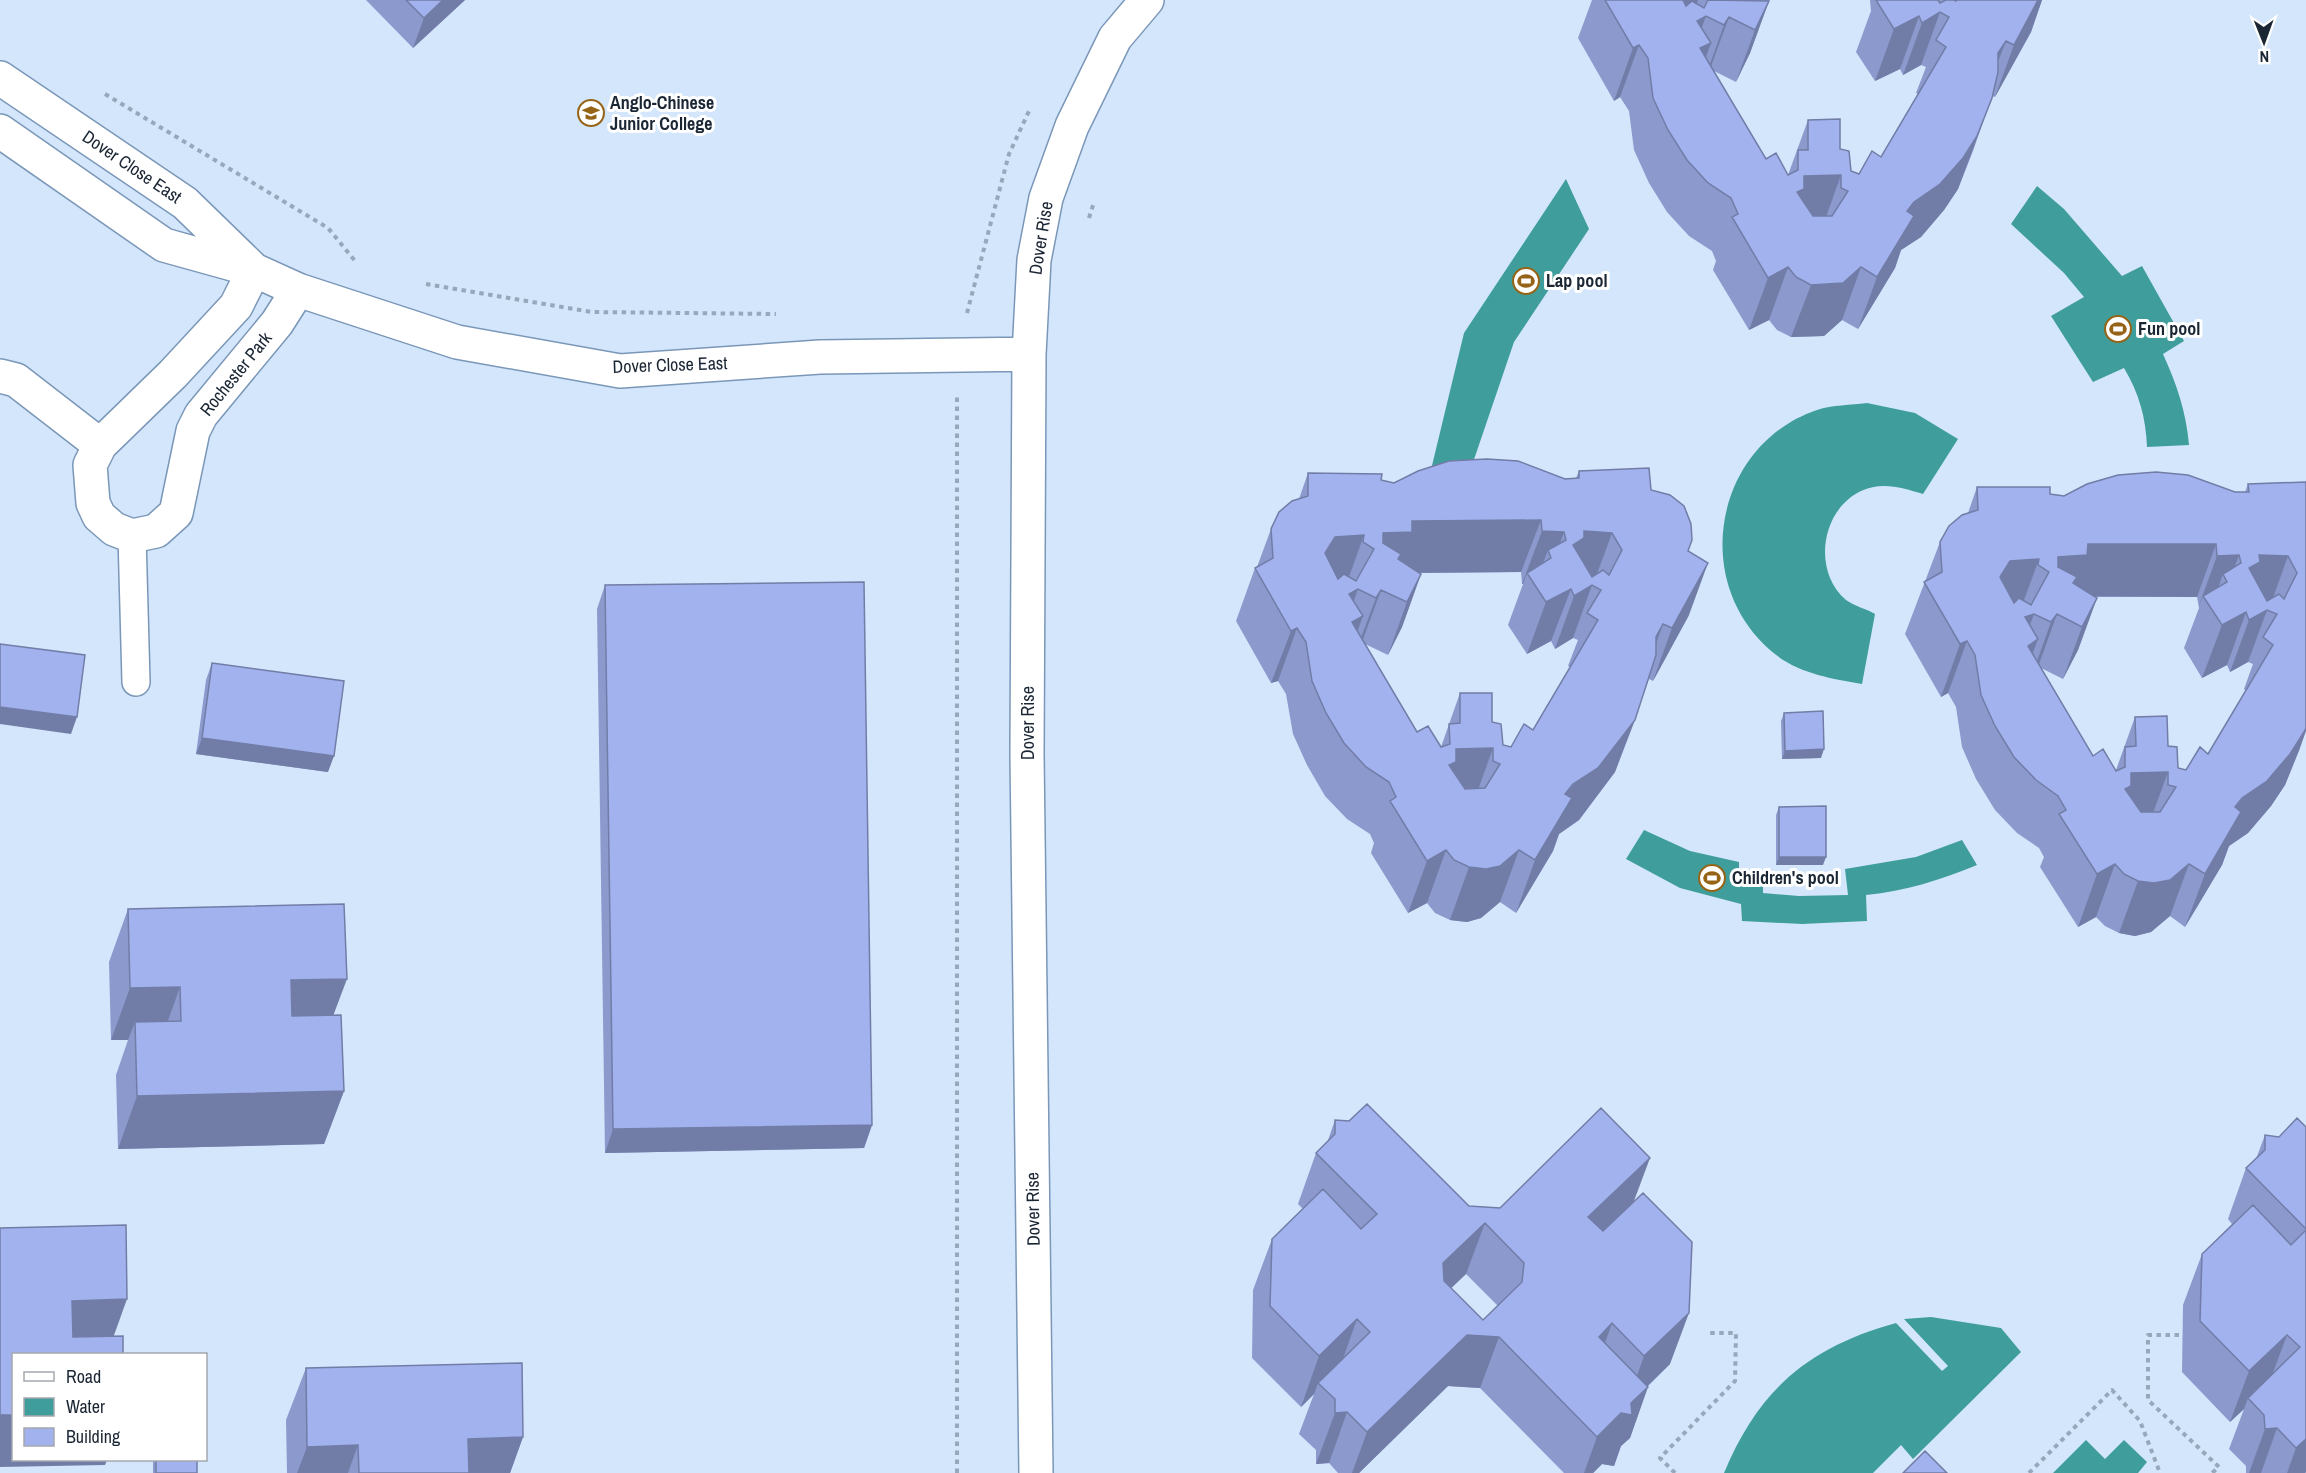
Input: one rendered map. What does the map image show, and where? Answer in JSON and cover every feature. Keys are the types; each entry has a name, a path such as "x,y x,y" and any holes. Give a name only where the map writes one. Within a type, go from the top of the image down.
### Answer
{"street":[{"name":"Dover Rise","path":"1036,1473 1027,754 1029,354 1034,260 1046,198 1071,126 1115,38 1147,0"},
{"name":"Dover Close East","path":"0,78 185,203 254,270"},
{"name":"Dover Close East","path":"0,131 164,245 254,270 298,290 457,342 620,371 819,357 1029,354"},
{"path":"132,536 114,529 99,516 93,502 90,465 100,445 173,374 236,306 254,270"},
{"name":"Rochester Park","path":"132,536 156,531 176,513 193,431 201,415 277,323 298,290"},
{"path":"0,376 16,380 100,445"}],"lane":[{"path":"132,536 136,682"}],"path":[{"path":"97,88 328,228 358,265"},
{"path":"1086,226 1096,192"},
{"path":"422,283 592,312 779,314"},
{"path":"957,393 959,429 957,1473"},
{"path":"1675,1473 1660,1458 1735,1381 1736,1333 1710,1333"},
{"path":"2179,1335 2148,1335 2148,1400 2219,1467 2212,1473"},
{"path":"2029,1473 2112,1390 2140,1420 2160,1473"}],"water":[{"name":"Lap pool","path":"1566,179 1589,229 1514,342 1466,483 1429,478 1464,333"},
{"name":"Fun pool","path":"2037,186 2064,209 2122,276 2142,266 2184,341 2163,354 2180,398 2189,445 2147,447 2141,406 2124,368 2093,382 2051,316 2084,297 2064,273 2011,224"},
{"path":"1867,403 1915,413 1958,439 1923,494 1892,486 1869,488 1847,500 1837,512 1830,526 1825,558 1828,573 1835,588 1846,600 1875,614 1862,684 1825,677 1802,669 1770,650 1745,621 1729,587 1723,552 1725,516 1736,482 1756,452 1783,427 1817,410"},
{"name":"Children's pool","path":"1644,830 1690,851 1739,862 1739,872 1763,873 1763,893 1799,896 1848,895 1845,869 1916,857 1962,840 1977,865 1923,884 1866,895 1867,921 1802,924 1742,921 1741,904 1680,888 1626,859"},
{"path":"1931,1317 2001,1328 2021,1352 1913,1459 1901,1445 1873,1473 1724,1473 1753,1418 1771,1395 1790,1376 1837,1345 1896,1323 1942,1371 1948,1366 1904,1319"},
{"path":"2086,1440 2105,1459 2124,1440 2147,1462 2138,1473 2053,1473"}],"building":[{"path":"406,0 443,0 424,18"},
{"path":"1605,0 1683,0 1686,6 1692,1 1704,8 1708,0 1769,1 1755,30 1729,17 1724,25 1706,16 1697,21 1711,43 1700,48 1766,159 1776,153 1788,175 1798,170 1798,150 1808,150 1808,120 1840,119 1840,149 1849,151 1851,171 1859,174 1872,151 1881,157 1946,47 1936,40 1949,17 1940,12 1922,23 1919,16 1894,29 1876,0 1938,0 1940,3 1946,0 2038,0 2014,45 2006,41 1998,53 1998,72 1992,98 1977,136 1963,158 1940,184 1914,202 1907,211 1914,216 1877,277 1861,267 1843,283 1811,285 1796,277 1788,267 1768,278 1732,217 1738,214 1731,198 1708,183 1687,160 1668,130 1653,98 1648,58 1639,45 1633,48","holes":["1841,175 1841,188 1848,191 1832,216 1813,216 1797,192 1804,189 1804,176"]},
{"path":"1487,459 1518,461 1565,479 1579,478 1579,471 1649,468 1651,490 1670,495 1684,506 1691,524 1692,540 1688,551 1708,563 1672,628 1663,624 1656,637 1656,655 1635,720 1598,768 1573,784 1565,794 1572,798 1535,860 1519,850 1500,866 1486,869 1469,867 1454,860 1446,850 1427,861 1390,801 1396,797 1389,782 1366,767 1344,743 1326,713 1312,681 1306,642 1297,628 1291,631 1255,568 1273,558 1271,529 1279,512 1292,501 1308,496 1308,473 1382,474 1381,480 1394,483 1418,471 1449,461","holes":["1541,520 1542,531 1564,532 1566,540 1548,550 1551,558 1527,573 1546,602 1571,589 1574,596 1592,585 1601,590 1587,613 1598,620 1533,730 1524,724 1511,747 1503,745 1501,724 1492,722 1492,693 1460,693 1460,723 1449,724 1450,744 1441,747 1428,726 1417,732 1352,622 1363,616 1349,594 1358,589 1376,598 1381,590 1407,602 1421,574 1398,559 1401,554 1383,543 1383,533 1412,532 1412,521","1584,531 1612,533 1622,550 1609,575 1603,570 1592,577 1573,545 1584,538","1364,535 1363,542 1374,549 1356,581 1344,574 1338,579 1325,553 1335,537","1493,748 1493,761 1500,764 1485,788 1465,789 1449,765 1456,762 1456,749"]},
{"path":"2156,472 2188,475 2235,492 2249,492 2248,484 2306,482 2306,728 2290,754 2267,781 2242,798 2235,807 2241,812 2205,874 2189,864 2170,880 2154,883 2138,881 2124,874 2115,864 2097,874 2059,814 2066,810 2058,796 2036,780 2014,757 1995,726 1981,695 1975,655 1967,641 1960,644 1924,582 1942,572 1940,542 1949,526 1962,515 1978,510 1977,487 2050,487 2050,494 2064,496 2087,484 2118,475","holes":["2088,544 2216,544 2217,556 2239,555 2241,563 2223,574 2227,582 2203,596 2222,625 2246,612 2249,620 2267,610 2277,614 2263,637 2273,645 2208,754 2200,747 2186,770 2178,768 2177,747 2168,746 2167,716 2135,717 2136,746 2125,747 2125,767 2116,771 2103,749 2093,756 2028,646 2038,639 2025,617 2034,614 2051,622 2057,614 2082,627 2097,598 2073,583 2077,577 2058,567 2058,557 2087,555","2259,555 2288,556 2297,573 2284,599 2279,594 2267,601 2249,568 2260,562","2039,559 2038,565 2049,572 2031,605 2019,598 2014,603 2000,577 2010,561","2168,772 2168,785 2176,787 2160,812 2141,812 2125,789 2131,786 2131,773"]},
{"path":"864,582 872,1125 613,1129 605,585"},
{"path":"0,644 85,655 77,717 0,707"},
{"path":"212,663 344,681 334,756 202,738"},
{"path":"1823,711 1824,749 1785,751 1784,713"},
{"path":"1826,806 1826,857 1779,857 1779,807"},
{"path":"344,904 347,979 291,980 292,1016 341,1015 344,1091 137,1096 135,1022 181,1021 180,987 130,988 128,909"},
{"path":"1367,1104 1469,1206 1500,1208 1601,1108 1650,1158 1588,1217 1603,1231 1643,1193 1692,1242 1689,1313 1644,1356 1612,1323 1599,1337 1648,1387 1631,1403 1632,1415 1621,1413 1597,1437 1499,1337 1467,1335 1367,1432 1347,1412 1335,1413 1335,1399 1318,1383 1370,1332 1357,1319 1319,1356 1270,1306 1272,1239 1323,1189 1361,1229 1377,1214 1316,1153 1335,1134 1335,1120 1349,1121","holes":["1485,1223 1524,1263 1522,1282 1483,1320 1444,1281 1443,1263"]},
{"path":"2297,1118 2306,1127 2306,1229 2246,1168 2265,1150 2265,1135 2279,1137"},
{"path":"2253,1205 2291,1245 2306,1230 2306,1439 2296,1448 2277,1428 2265,1429 2264,1415 2248,1398 2300,1347 2287,1335 2249,1371 2200,1321 2202,1254"},
{"path":"126,1225 127,1299 72,1301 73,1337 123,1336 123,1353 12,1353 12,1415 0,1415 0,1228"},
{"path":"522,1363 523,1437 468,1439 469,1473 359,1473 358,1445 307,1447 306,1368"},
{"path":"1925,1451 1947,1473 1903,1473"},
{"path":"156,1461 197,1461 197,1473 156,1473"}],"place":[{"name":"Anglo-Chinese Junior College","path":"591,113"},
{"name":"Lap pool","path":"1526,281"},
{"name":"Fun pool","path":"2118,329"},
{"name":"Children's pool","path":"1712,878"}]}
